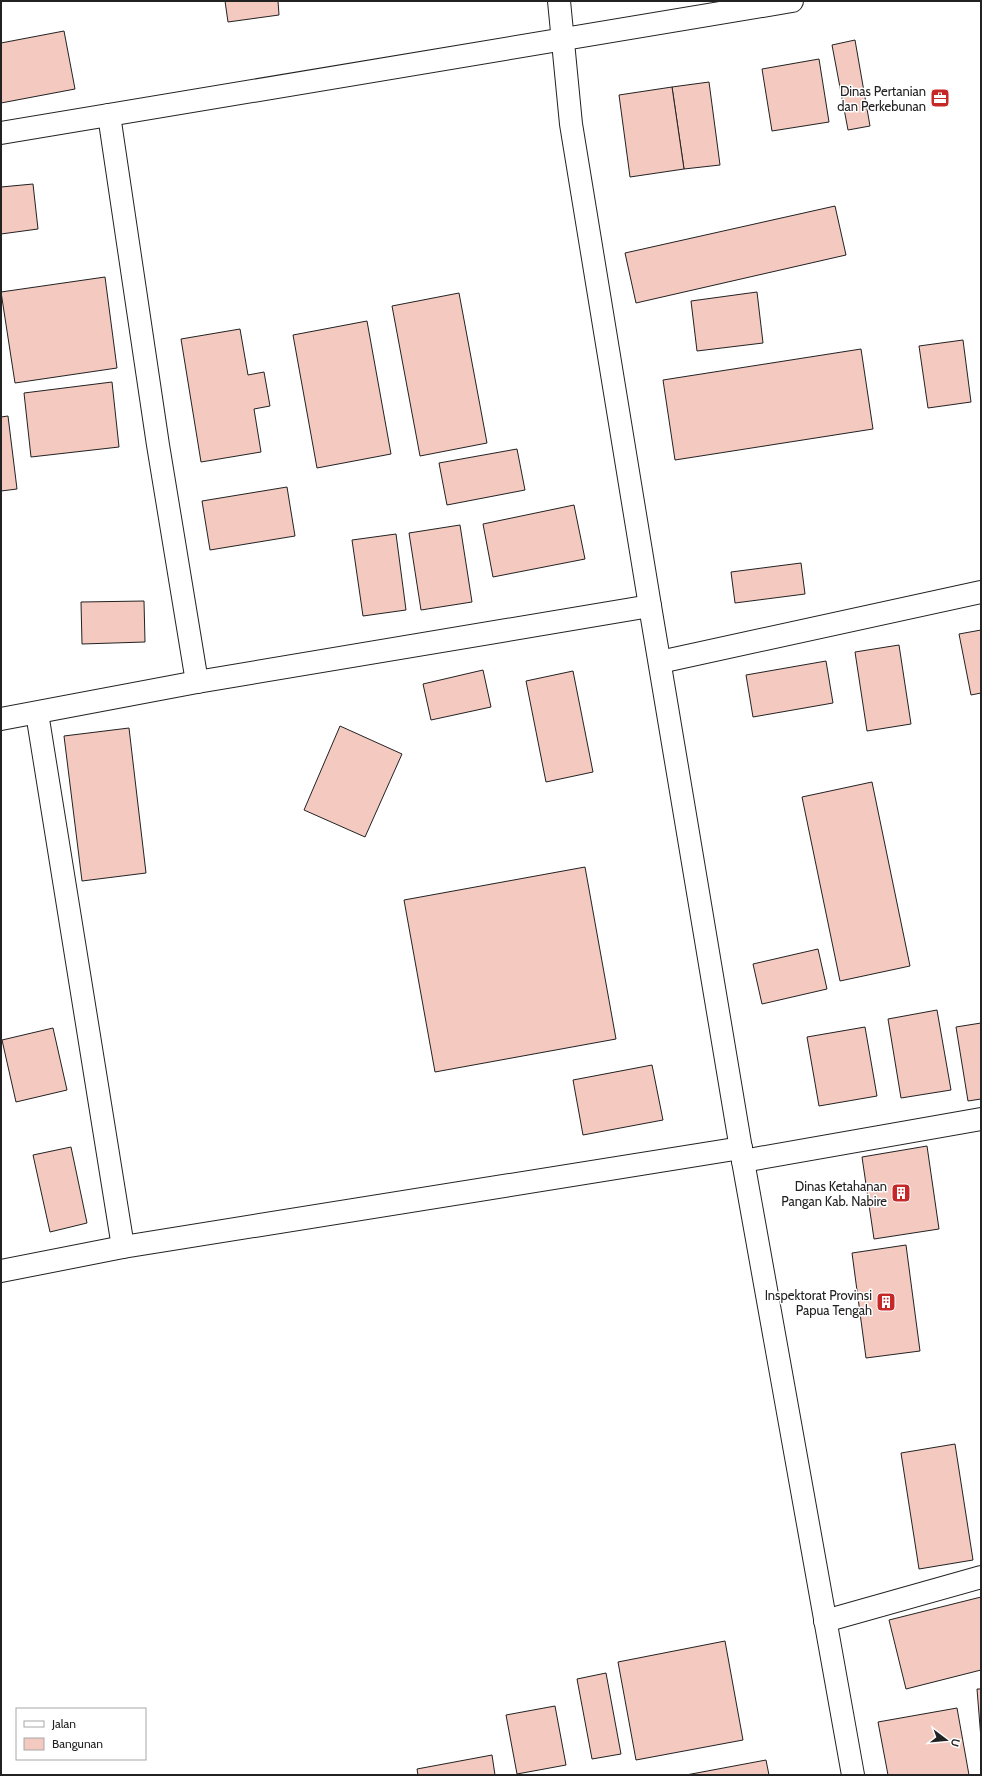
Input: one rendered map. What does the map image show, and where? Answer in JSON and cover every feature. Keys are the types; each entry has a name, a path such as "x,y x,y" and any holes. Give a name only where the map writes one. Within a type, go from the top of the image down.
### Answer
{"main road":[{"path":"559,1 572,131 650,606 742,1154 826,1621 852,1775"},
{"path":"1,133 792,1"},
{"path":"109,115 159,453 197,682"},
{"path":"660,662 981,592"},
{"path":"1,719 197,682 650,606"},
{"path":"37,713 123,1248"},
{"path":"1,1271 123,1248 981,1119"},
{"path":"826,1621 981,1577"}],"building":[{"path":"225,1 278,1 279,15 228,22"},
{"path":"64,31 75,89 1,103 1,43"},
{"path":"855,40 870,126 848,130 832,45"},
{"path":"819,59 829,122 772,131 762,69"},
{"path":"709,82 720,165 684,169 672,87"},
{"path":"672,87 684,169 630,177 619,95"},
{"path":"33,184 38,229 1,234 1,187"},
{"path":"835,206 846,255 636,303 625,253"},
{"path":"105,277 117,368 15,383 1,292"},
{"path":"757,292 763,343 697,351 691,301"},
{"path":"459,293 487,443 420,456 392,306"},
{"path":"367,321 391,454 317,468 293,335"},
{"path":"240,329 248,375 264,372 270,406 254,409 261,452 201,462 181,339"},
{"path":"963,340 971,402 928,408 919,346"},
{"path":"861,349 873,429 675,460 663,380"},
{"path":"112,382 119,447 31,457 24,393"},
{"path":"8,416 17,489 1,491 1,417"},
{"path":"517,449 525,490 447,505 439,463"},
{"path":"287,487 295,536 210,550 202,501"},
{"path":"574,505 585,559 493,577 483,524"},
{"path":"460,525 472,602 421,610 409,533"},
{"path":"396,534 406,610 363,616 352,540"},
{"path":"801,563 805,594 735,603 731,572"},
{"path":"144,601 145,642 82,644 81,602"},
{"path":"981,630 981,693 971,695 959,634"},
{"path":"899,645 911,724 867,731 855,652"},
{"path":"826,661 833,703 753,717 746,675"},
{"path":"483,670 491,707 431,720 423,684"},
{"path":"573,671 593,772 546,782 526,681"},
{"path":"340,726 402,754 365,837 304,810"},
{"path":"129,728 146,873 82,881 64,736"},
{"path":"872,782 910,966 840,981 802,797"},
{"path":"585,867 616,1039 435,1072 404,900"},
{"path":"818,949 827,989 762,1004 753,964"},
{"path":"937,1010 951,1090 901,1098 888,1019"},
{"path":"981,1023 981,1099 968,1101 956,1027"},
{"path":"865,1027 877,1096 819,1106 807,1037"},
{"path":"53,1028 67,1090 16,1102 2,1040"},
{"path":"652,1065 663,1120 583,1135 573,1080"},
{"name":"Dinas Ketahanan Pangan Kab. Nabire","path":"927,1146 939,1229 874,1239 862,1157"},
{"path":"71,1147 87,1223 50,1232 33,1155"},
{"name":"Inspektorat Provinsi Papua Tengah","path":"906,1245 920,1351 866,1358 852,1253"},
{"path":"955,1444 973,1560 919,1569 901,1453"},
{"path":"981,1597 981,1670 906,1689 889,1620"},
{"path":"725,1641 743,1740 636,1760 618,1662"},
{"path":"606,1673 621,1754 592,1759 577,1679"},
{"path":"977,1689 981,1689 981,1739"},
{"path":"555,1706 566,1765 517,1774 506,1715"},
{"path":"957,1708 969,1775 888,1775 878,1722"},
{"path":"492,1755 495,1775 418,1775 417,1769"},
{"path":"766,1760 769,1775 686,1775"}],"place":[{"name":"Dinas Pertanian dan Perkebunan","path":"940,98"},
{"name":"Dinas Ketahanan Pangan Kab. Nabire","path":"901,1193"},
{"name":"Inspektorat Provinsi Papua Tengah","path":"886,1302"}]}
